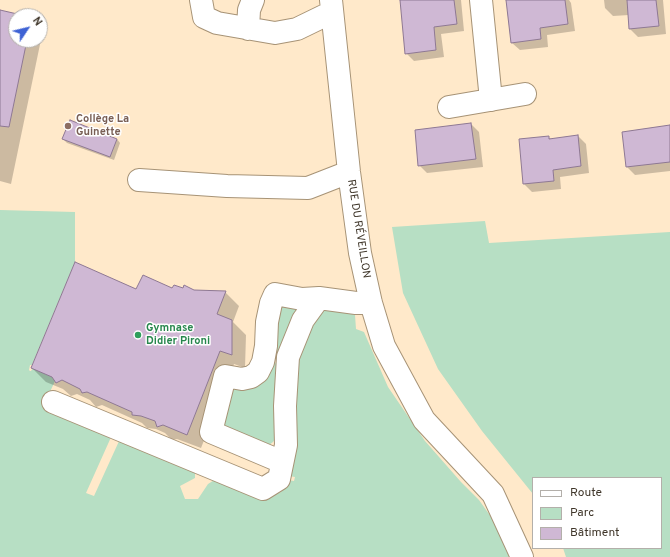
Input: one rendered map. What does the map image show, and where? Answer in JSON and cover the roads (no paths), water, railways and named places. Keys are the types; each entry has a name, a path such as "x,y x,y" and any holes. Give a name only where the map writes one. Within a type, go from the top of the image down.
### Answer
{"street":[{"path":"201,0 204,17 217,23 275,33 297,29 332,6"},
{"path":"248,29 249,10 253,0"},
{"path":"481,0 491,100"},
{"name":"RUE DU RÉVEILLON","path":"332,6 349,172 360,253 371,302 384,346 424,420 493,494 522,557"},
{"path":"449,107 525,94"},
{"path":"139,180 227,186 308,188 349,172"},
{"path":"282,462 211,432 225,376 242,379 251,377 258,372 263,362 266,346 267,322 275,294 302,299 319,298 356,303 371,302"},
{"path":"53,402 263,490 279,479 286,445 285,406 288,357 302,320 319,298"}],"place":[{"name":"Collège La Guinette","path":"68,126"},
{"name":"Gymnase Didier Pironi","path":"138,335"}]}
